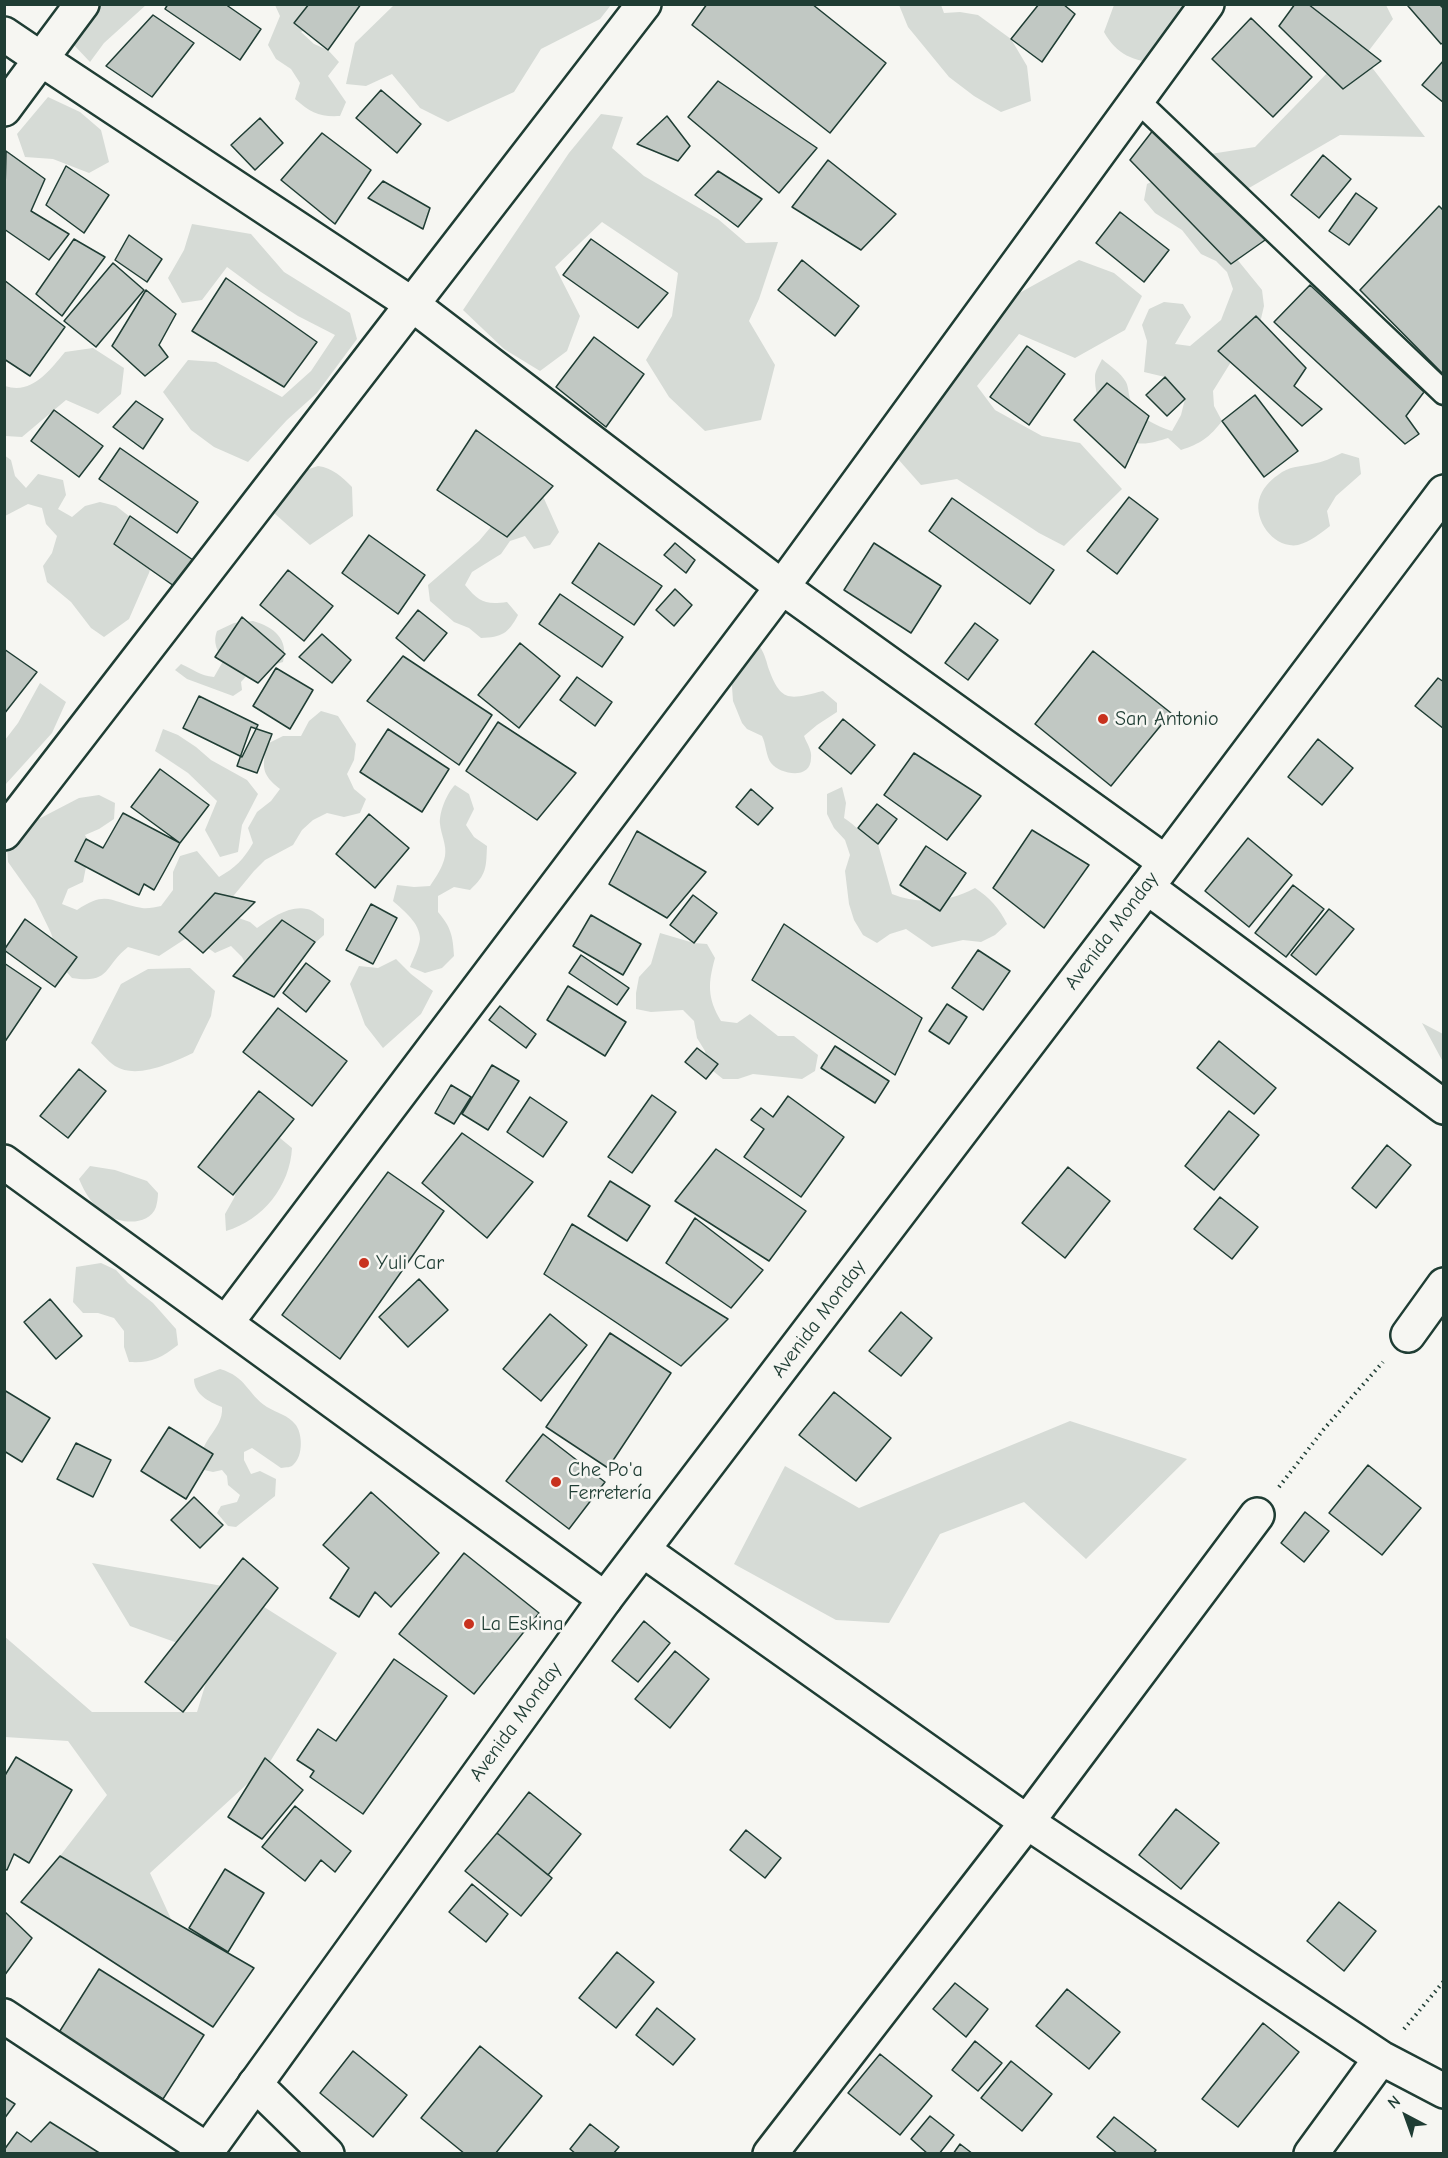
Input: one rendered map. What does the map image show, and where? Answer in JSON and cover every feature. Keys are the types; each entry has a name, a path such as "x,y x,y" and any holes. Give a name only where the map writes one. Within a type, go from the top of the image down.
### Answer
{"street":[{"path":"4,109 82,4"},
{"path":"4,833 644,4"},
{"path":"226,1323 782,586 1206,4"},
{"path":"4,34 413,305 1156,874 1443,1107"},
{"name":"Avenida Monday","path":"206,2152 605,1599 1443,492"},
{"path":"4,1161 605,1599"},
{"path":"1408,1335 1443,1285"},
{"path":"770,2154 1027,1822 1257,1515"},
{"path":"643,1550 1027,1822 1381,2058 1443,2091"},
{"path":"4,2016 206,2152"},
{"path":"1311,2154 1381,2058"},
{"path":"255,2085 327,2154"}],"lane":[{"path":"1137,100 1443,393"}],"path":[{"path":"1257,1515 1324,1429 1408,1335"},
{"path":"1381,2058 1443,1981"}],"shaded area":[{"path":"98,5 146,5 104,43 90,62 72,43"},
{"path":"275,5 325,5 314,23 301,32 314,44 328,50 339,62 328,76 346,102 340,116 316,113 295,99 300,83 291,69 276,59 268,45 280,16"},
{"path":"394,5 611,5 600,19 541,49 514,92 448,122 420,108 392,74 366,86 346,84 355,43"},
{"path":"899,5 941,5 944,13 960,12 978,15 1011,39 1027,66 1031,101 1001,112 974,96 949,77 908,27"},
{"path":"1114,5 1193,5 1159,63 1134,59 1120,51 1109,40 1104,32"},
{"path":"1312,5 1386,5 1393,19 1364,57 1425,137 1340,135 1213,209 1204,155 1255,147 1334,66"},
{"path":"48,97 80,112 101,130 109,162 89,173 53,159 25,157 17,134"},
{"path":"601,114 623,117 612,148 644,176 718,219 746,243 778,242 759,299 749,321 775,365 761,420 705,431 669,397 646,360 672,316 678,273 602,222 555,267 580,316 567,351 540,371 504,349 463,310 569,153"},
{"path":"1161,177 1219,237 1262,290 1264,306 1260,323 1213,391 1214,406 1222,421 1204,439 1181,450 1168,438 1136,443 1118,434 1105,417 1095,386 1095,374 1102,359 1124,379 1131,401 1138,412 1154,424 1172,431 1181,415 1185,399 1165,377 1144,372 1147,341 1142,325 1149,309 1164,302 1183,304 1191,317 1175,344 1190,346 1221,320 1233,289 1227,272 1216,261 1201,254 1182,230 1155,213 1144,200 1147,184"},
{"path":"192,224 251,234 284,272 350,313 357,339 317,393 287,420 248,462 214,447 191,430 163,392 188,360 216,362 282,397 311,371 335,335 298,316 227,267 202,300 182,303 168,278 184,250"},
{"path":"1079,260 1114,273 1142,296 1125,330 1075,358 1019,334 977,386 995,410 1042,436 1080,443 1122,489 1064,546 1039,533 957,479 921,485 898,459 1014,296"},
{"path":"93,348 124,368 121,394 98,414 66,400 22,437 5,436 5,386 15,388 32,384 39,380 65,352"},
{"path":"1342,453 1359,458 1361,474 1336,496 1327,511 1330,526 1311,540 1298,545 1282,543 1274,538 1263,525 1258,508 1260,496 1266,486 1286,470 1320,462"},
{"path":"4,455 11,460 15,476 26,488 38,474 63,480 66,495 58,509 72,517 85,506 100,502 116,506 143,527 154,557 149,573 129,619 104,637 91,628 71,602 47,582 43,566 52,553 57,536 46,524 42,508 28,504 5,516"},
{"path":"318,466 333,471 352,487 353,516 310,545 274,513 273,499 303,471"},
{"path":"533,474 559,532 550,545 534,549 525,536 510,541 501,554 472,572 465,585 474,595 483,601 507,602 518,615 504,633 481,638 469,628 454,622 430,601 428,585 479,541 499,513"},
{"path":"253,621 278,635 284,647 283,662 251,671 241,682 242,690 233,696 187,679 175,670 181,664 201,674 214,677 222,663 216,644 217,631 234,623"},
{"path":"759,645 773,679 782,693 795,697 823,691 837,703 837,712 804,736 811,758 810,765 801,772 781,770 771,763 762,736 747,729 742,723 733,701 731,673 751,646"},
{"path":"40,683 66,702 52,733 5,785 5,740 18,723"},
{"path":"321,711 338,716 356,744 354,760 347,774 354,789 366,799 360,813 344,817 327,813 313,820 302,830 293,845 265,860 230,900 233,916 250,922 257,928 287,911 301,908 309,910 324,919 324,935 298,958 250,972 242,957 231,946 215,953 201,943 185,939 159,956 128,947 100,976 85,979 72,978 62,967 51,933 35,900 8,862 7,846 31,823 79,798 99,795 115,803 114,819 85,835 94,853 86,867 83,882 68,889 62,904 77,910 96,900 110,899 142,908 161,906 173,890 173,872 180,856 197,851 219,877 243,858 253,843 248,828 257,812 271,801 280,789 269,779 264,770 267,744 283,736 301,736 309,721"},
{"path":"163,729 178,735 211,760 247,780 258,794 242,825 238,852 220,857 205,830 217,801 188,773 155,751"},
{"path":"455,785 469,794 474,809 466,825 474,837 487,846 486,865 483,875 470,890 454,887 438,896 438,912 450,932 454,956 442,968 425,973 410,967 420,939 419,933 411,918 393,901 397,885 430,886 439,872 445,852 440,824 442,808"},
{"path":"842,787 846,803 844,818 878,844 892,894 923,901 944,899 975,888 994,904 1007,924 995,935 981,942 963,940 932,947 906,929 890,934 877,943 863,935 854,920 849,904 845,871 850,855 845,840 834,828 827,814 827,794"},
{"path":"660,933 694,943 707,944 715,958 710,983 711,998 721,1021 737,1023 750,1014 778,1036 794,1036 818,1055 815,1071 802,1079 753,1074 738,1079 723,1079 708,1067 705,1051 697,1038 694,1021 683,1010 651,1012 636,1009 639,977 651,964"},
{"path":"396,959 433,991 421,1014 383,1048 365,1025 350,984 359,966 378,968"},
{"path":"190,968 215,991 211,1016 193,1053 155,1068 134,1071 115,1066 91,1043 121,984 148,969"},
{"path":"1422,1023 1443,1034 1443,1062"},
{"path":"274,1133 292,1148 290,1162 280,1188 263,1210 252,1219 226,1231 225,1214 240,1182"},
{"path":"90,1166 115,1170 147,1181 158,1193 156,1207 152,1213 147,1218 134,1222 113,1218 102,1212 90,1199 79,1179"},
{"path":"101,1263 116,1270 153,1303 176,1329 178,1345 155,1359 129,1362 124,1347 124,1331 114,1318 98,1313 83,1313 73,1302 76,1267"},
{"path":"220,1369 236,1376 260,1402 292,1421 298,1428 301,1439 299,1456 290,1467 281,1468 252,1448 244,1452 244,1460 251,1474 260,1471 276,1479 275,1496 236,1527 228,1526 217,1513 221,1506 237,1502 240,1495 228,1485 227,1476 222,1470 213,1472 204,1470 202,1460 202,1451 218,1423 222,1407 207,1400 199,1393 194,1379"},
{"path":"1070,1421 1187,1459 1086,1559 1024,1502 940,1534 889,1623 836,1620 734,1564 785,1466 859,1508"},
{"path":"92,1563 234,1588 337,1653 268,1765 150,1873 177,1932 50,1869 107,1795 68,1741 5,1737 4,1636 92,1712 197,1712 214,1656 130,1626"}],"building":[{"path":"168,4 225,4 261,29 240,60 165,9"},
{"path":"309,4 361,4 328,50 294,23"},
{"path":"707,4 812,4 886,63 830,133 692,25"},
{"path":"1039,4 1063,4 1075,14 1042,62 1011,39"},
{"path":"1295,4 1308,4 1381,61 1343,89 1279,26"},
{"path":"1410,4 1439,4 1444,9 1444,42 1441,44 1408,6"},
{"path":"153,15 194,43 152,97 106,66"},
{"path":"1251,18 1312,77 1273,117 1212,59"},
{"path":"1444,60 1444,103 1422,85"},
{"path":"718,81 817,148 779,193 688,117"},
{"path":"381,90 421,124 397,153 356,118"},
{"path":"667,116 690,146 678,161 637,144"},
{"path":"260,118 283,143 255,170 231,145"},
{"path":"1154,129 1268,238 1231,264 1130,160"},
{"path":"322,133 371,170 335,224 281,180"},
{"path":"6,151 45,179 31,211 69,234 49,260 4,229"},
{"path":"1323,155 1351,179 1319,218 1291,195"},
{"path":"828,160 896,214 861,250 792,207"},
{"path":"66,166 109,195 84,233 46,205"},
{"path":"718,171 762,199 738,227 695,195"},
{"path":"383,181 430,208 423,229 368,198"},
{"path":"1356,193 1377,208 1349,245 1329,231"},
{"path":"1439,206 1444,211 1444,375 1360,290"},
{"path":"1120,212 1169,250 1144,282 1096,243"},
{"path":"129,235 162,259 147,282 115,260"},
{"path":"74,239 105,257 62,316 36,294"},
{"path":"591,239 668,293 638,328 563,275"},
{"path":"802,260 859,306 835,336 778,290"},
{"path":"113,263 144,290 96,347 64,321"},
{"path":"226,278 317,342 284,387 192,331"},
{"path":"4,280 65,327 30,376 4,359"},
{"path":"1310,285 1424,392 1406,416 1419,434 1405,444 1274,322"},
{"path":"146,290 176,314 159,345 168,357 145,376 112,346"},
{"path":"1256,316 1306,368 1294,386 1322,409 1302,426 1218,351"},
{"path":"594,337 644,374 606,427 556,387"},
{"path":"1027,346 1065,374 1029,425 990,397"},
{"path":"1165,377 1185,399 1167,416 1146,395"},
{"path":"1107,383 1149,416 1125,468 1074,420"},
{"path":"1255,395 1298,451 1264,477 1222,421"},
{"path":"136,401 163,419 143,449 113,427"},
{"path":"54,410 103,446 79,477 31,441"},
{"path":"476,430 553,486 507,537 437,490"},
{"path":"120,448 198,502 177,533 99,479"},
{"path":"1129,497 1158,519 1117,574 1087,551"},
{"path":"952,498 1054,570 1030,604 929,531"},
{"path":"130,516 193,560 174,586 114,544"},
{"path":"369,535 425,575 398,614 342,573"},
{"path":"599,543 662,586 634,625 572,583"},
{"path":"675,543 695,560 686,573 664,555"},
{"path":"874,543 941,586 911,633 844,590"},
{"path":"288,570 333,606 304,641 260,605"},
{"path":"675,589 692,605 674,626 656,610"},
{"path":"560,594 623,637 602,667 539,624"},
{"path":"418,610 447,633 424,661 396,638"},
{"path":"242,617 285,654 258,683 215,657"},
{"path":"975,623 998,640 968,680 945,663"},
{"path":"322,634 351,660 332,683 299,657"},
{"path":"520,643 560,676 519,728 478,695"},
{"path":"4,649 37,672 4,714"},
{"name":"San Antonio","path":"1093,651 1171,713 1111,786 1035,724"},
{"path":"403,656 492,715 459,765 367,701"},
{"path":"276,668 313,690 290,729 253,706"},
{"path":"577,677 612,702 595,726 560,700"},
{"path":"1438,678 1444,682 1444,729 1415,706"},
{"path":"199,696 258,725 242,757 183,728"},
{"path":"843,719 875,745 851,774 819,748"},
{"path":"498,722 576,773 537,820 466,771"},
{"path":"251,727 272,734 257,773 237,766"},
{"path":"388,729 449,769 422,812 360,772"},
{"path":"1318,739 1353,768 1322,805 1288,777"},
{"path":"914,753 981,796 947,840 884,795"},
{"path":"160,769 209,805 180,843 131,807"},
{"path":"751,789 773,808 758,825 736,807"},
{"path":"877,804 897,819 878,844 858,828"},
{"path":"123,813 180,843 154,890 144,884 139,895 75,861 86,839 103,848"},
{"path":"369,814 409,848 375,888 336,854"},
{"path":"1032,830 1089,865 1044,928 993,888"},
{"path":"637,831 706,872 667,918 609,884"},
{"path":"1248,838 1292,875 1249,927 1205,891"},
{"path":"926,846 966,873 940,911 900,885"},
{"path":"1293,885 1324,909 1286,957 1255,933"},
{"path":"215,893 255,902 203,953 179,932"},
{"path":"693,895 717,913 694,943 670,925"},
{"path":"371,904 397,918 373,964 346,950"},
{"path":"1329,909 1354,929 1316,975 1291,955"},
{"path":"591,915 641,944 623,975 573,946"},
{"path":"25,919 77,957 55,987 4,950"},
{"path":"282,920 315,942 274,997 233,976"},
{"path":"784,924 922,1018 895,1075 752,980"},
{"path":"978,950 1010,971 983,1010 952,988"},
{"path":"581,955 629,988 617,1005 569,973"},
{"path":"4,963 41,988 4,1043"},
{"path":"306,963 330,981 306,1012 283,993"},
{"path":"568,986 626,1022 605,1056 547,1020"},
{"path":"947,1004 967,1017 949,1044 929,1031"},
{"path":"500,1006 536,1034 526,1048 489,1020"},
{"path":"278,1008 347,1061 312,1106 243,1052"},
{"path":"1219,1041 1276,1088 1254,1114 1197,1068"},
{"path":"835,1046 889,1081 875,1103 821,1068"},
{"path":"697,1048 718,1064 706,1079 685,1062"},
{"path":"492,1065 519,1081 488,1130 462,1114"},
{"path":"79,1069 106,1091 68,1138 40,1116"},
{"path":"451,1085 471,1097 454,1124 435,1113"},
{"path":"259,1091 294,1119 233,1195 198,1167"},
{"path":"652,1095 676,1112 632,1173 608,1157"},
{"path":"788,1096 844,1137 801,1197 744,1157 764,1129 751,1120 761,1108 773,1117"},
{"path":"530,1097 567,1122 543,1157 507,1132"},
{"path":"1229,1111 1259,1135 1214,1190 1185,1166"},
{"path":"462,1133 533,1182 487,1238 422,1183"},
{"path":"1387,1145 1411,1165 1376,1208 1352,1188"},
{"path":"716,1149 806,1211 769,1261 675,1201"},
{"path":"1068,1167 1110,1201 1065,1258 1022,1223"},
{"name":"Yuli Car","path":"388,1172 444,1211 340,1359 282,1315"},
{"path":"610,1181 650,1206 627,1241 588,1216"},
{"path":"1220,1197 1258,1227 1232,1259 1194,1229"},
{"path":"695,1218 763,1270 731,1308 666,1263"},
{"path":"572,1224 728,1319 681,1366 544,1274"},
{"path":"419,1279 448,1310 408,1347 379,1317"},
{"path":"50,1299 82,1336 56,1359 24,1322"},
{"path":"901,1312 932,1338 901,1376 869,1351"},
{"path":"550,1314 587,1345 541,1401 503,1369"},
{"path":"610,1333 671,1373 608,1468 546,1427"},
{"path":"4,1390 50,1418 22,1462 4,1451"},
{"path":"834,1392 891,1438 856,1481 799,1435"},
{"path":"169,1427 213,1454 186,1499 141,1471"},
{"name":"Che Po'a Ferretería","path":"543,1434 605,1482 569,1529 506,1481"},
{"path":"76,1443 111,1460 93,1497 57,1479"},
{"path":"1368,1465 1421,1508 1382,1555 1329,1513"},
{"path":"371,1492 439,1553 391,1607 375,1592 359,1617 330,1598 349,1568 323,1545"},
{"path":"194,1497 223,1525 200,1548 171,1520"},
{"path":"1305,1512 1329,1531 1304,1562 1281,1543"},
{"name":"La Eskina","path":"464,1553 539,1613 474,1694 399,1634"},
{"path":"243,1558 278,1588 183,1712 145,1682"},
{"path":"644,1621 670,1643 638,1682 612,1661"},
{"path":"675,1651 709,1679 670,1728 635,1699"},
{"path":"394,1659 447,1696 363,1814 310,1777 314,1771 297,1760 318,1729 336,1741"},
{"path":"16,1757 72,1790 29,1863 14,1854 7,1870 4,1869 4,1777"},
{"path":"265,1758 303,1790 262,1839 228,1817"},
{"path":"529,1792 581,1834 548,1875 497,1833"},
{"path":"295,1806 351,1851 335,1872 321,1860 305,1881 262,1847"},
{"path":"1176,1809 1219,1843 1181,1889 1139,1855"},
{"path":"746,1830 781,1858 765,1878 730,1850"},
{"path":"497,1833 552,1878 521,1916 465,1871"},
{"path":"60,1856 254,1968 213,2027 21,1902"},
{"path":"225,1869 264,1893 228,1952 189,1928"},
{"path":"472,1884 508,1914 486,1942 449,1912"},
{"path":"1339,1902 1376,1931 1344,1971 1307,1941"},
{"path":"4,1911 32,1938 4,1976"},
{"path":"617,1952 654,1982 616,2028 579,1998"},
{"path":"99,1969 204,2035 163,2099 58,2034"},
{"path":"955,1983 988,2009 966,2037 933,2009"},
{"path":"1067,1989 1120,2032 1089,2069 1036,2026"},
{"path":"657,2008 695,2039 673,2065 636,2035"},
{"path":"1263,2023 1299,2052 1238,2127 1202,2099"},
{"path":"975,2041 1002,2063 978,2091 952,2070"},
{"path":"480,2046 542,2096 495,2154 465,2154 421,2118"},
{"path":"353,2051 407,2095 373,2137 320,2093"},
{"path":"880,2054 932,2096 900,2135 848,2093"},
{"path":"1011,2061 1052,2094 1022,2131 981,2098"},
{"path":"4,2097 15,2104 4,2119"},
{"path":"930,2116 954,2135 939,2154 928,2154 911,2139"},
{"path":"1114,2117 1156,2150 1153,2154 1118,2154 1097,2137"},
{"path":"50,2122 101,2154 4,2154 4,2150 17,2132 31,2142"},
{"path":"590,2124 619,2147 613,2154 576,2154 570,2149"},
{"path":"960,2144 973,2154 953,2154"}],"place":[{"name":"San Antonio","path":"1103,719"},
{"name":"Yuli Car","path":"364,1263"},
{"name":"Che Po'a Ferretería","path":"556,1482"},
{"name":"La Eskina","path":"469,1624"}]}
